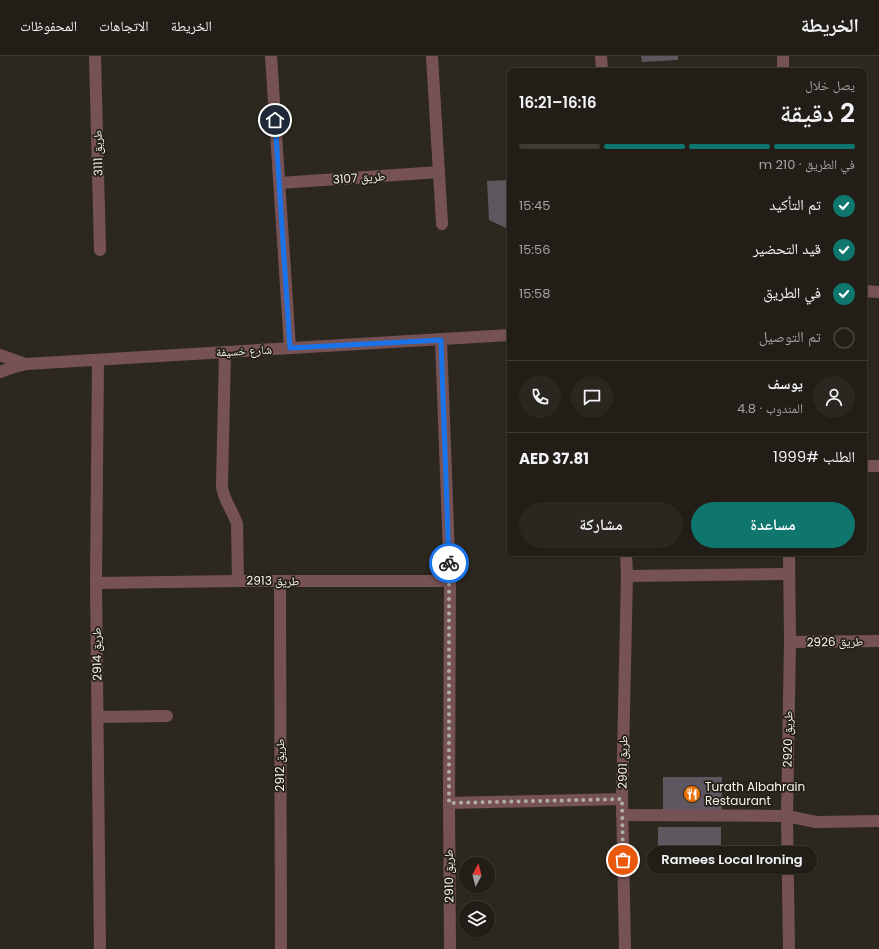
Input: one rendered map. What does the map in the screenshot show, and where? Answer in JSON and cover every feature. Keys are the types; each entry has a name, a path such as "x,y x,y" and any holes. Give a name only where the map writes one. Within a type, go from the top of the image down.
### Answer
{"street":[{"name":"طريق 3111","path":"95,56 100,250"},
{"path":"271,56 290,348"},
{"path":"432,56 442,224"},
{"path":"601,56 602,68"},
{"path":"783,56 783,68"},
{"name":"طريق 3107","path":"280,183 439,172"},
{"path":"867,292 879,292"},
{"name":"شارع خسيفة","path":"0,372 26,364 507,336"},
{"name":"طريق 2910","path":"441,340 450,581 450,949"},
{"path":"225,352 222,487 226,502 234,516 238,532 238,581"},
{"name":"شارع خسيفة","path":"0,355 26,364"},
{"name":"طريق 2914","path":"98,360 96,583 100,949"},
{"path":"867,466 879,466"},
{"name":"طريق 2901","path":"624,949 622,799 627,576 626,556"},
{"name":"طريق 2920","path":"789,556 790,642 787,816 789,949"},
{"path":"627,576 789,574"},
{"name":"طريق 2913","path":"96,583 450,581"},
{"name":"طريق 2912","path":"280,582 280,949"},
{"name":"طريق 2926","path":"790,642 879,641"},
{"path":"98,717 166,716"},
{"path":"449,803 622,799"},
{"path":"622,815 787,816 816,822 879,821"}],"building":[{"path":"641,56 678,56 678,60 642,62"},
{"path":"507,180 507,228 489,220 487,181"},
{"name":"Turath Albahrain Restaurant","path":"663,777 722,777 722,811 663,812"},
{"path":"658,827 721,827 721,865 658,866"}],"way so far":[{"path":"449,563 449,803 622,799 623,860"}],"place":[{"name":"Turath Albahrain Restaurant","path":"692,794"},
{"name":"Ramees Local Ironing","path":"623,860"}],"route":[{"path":"275,120 290,348 441,340 449,563"}]}
